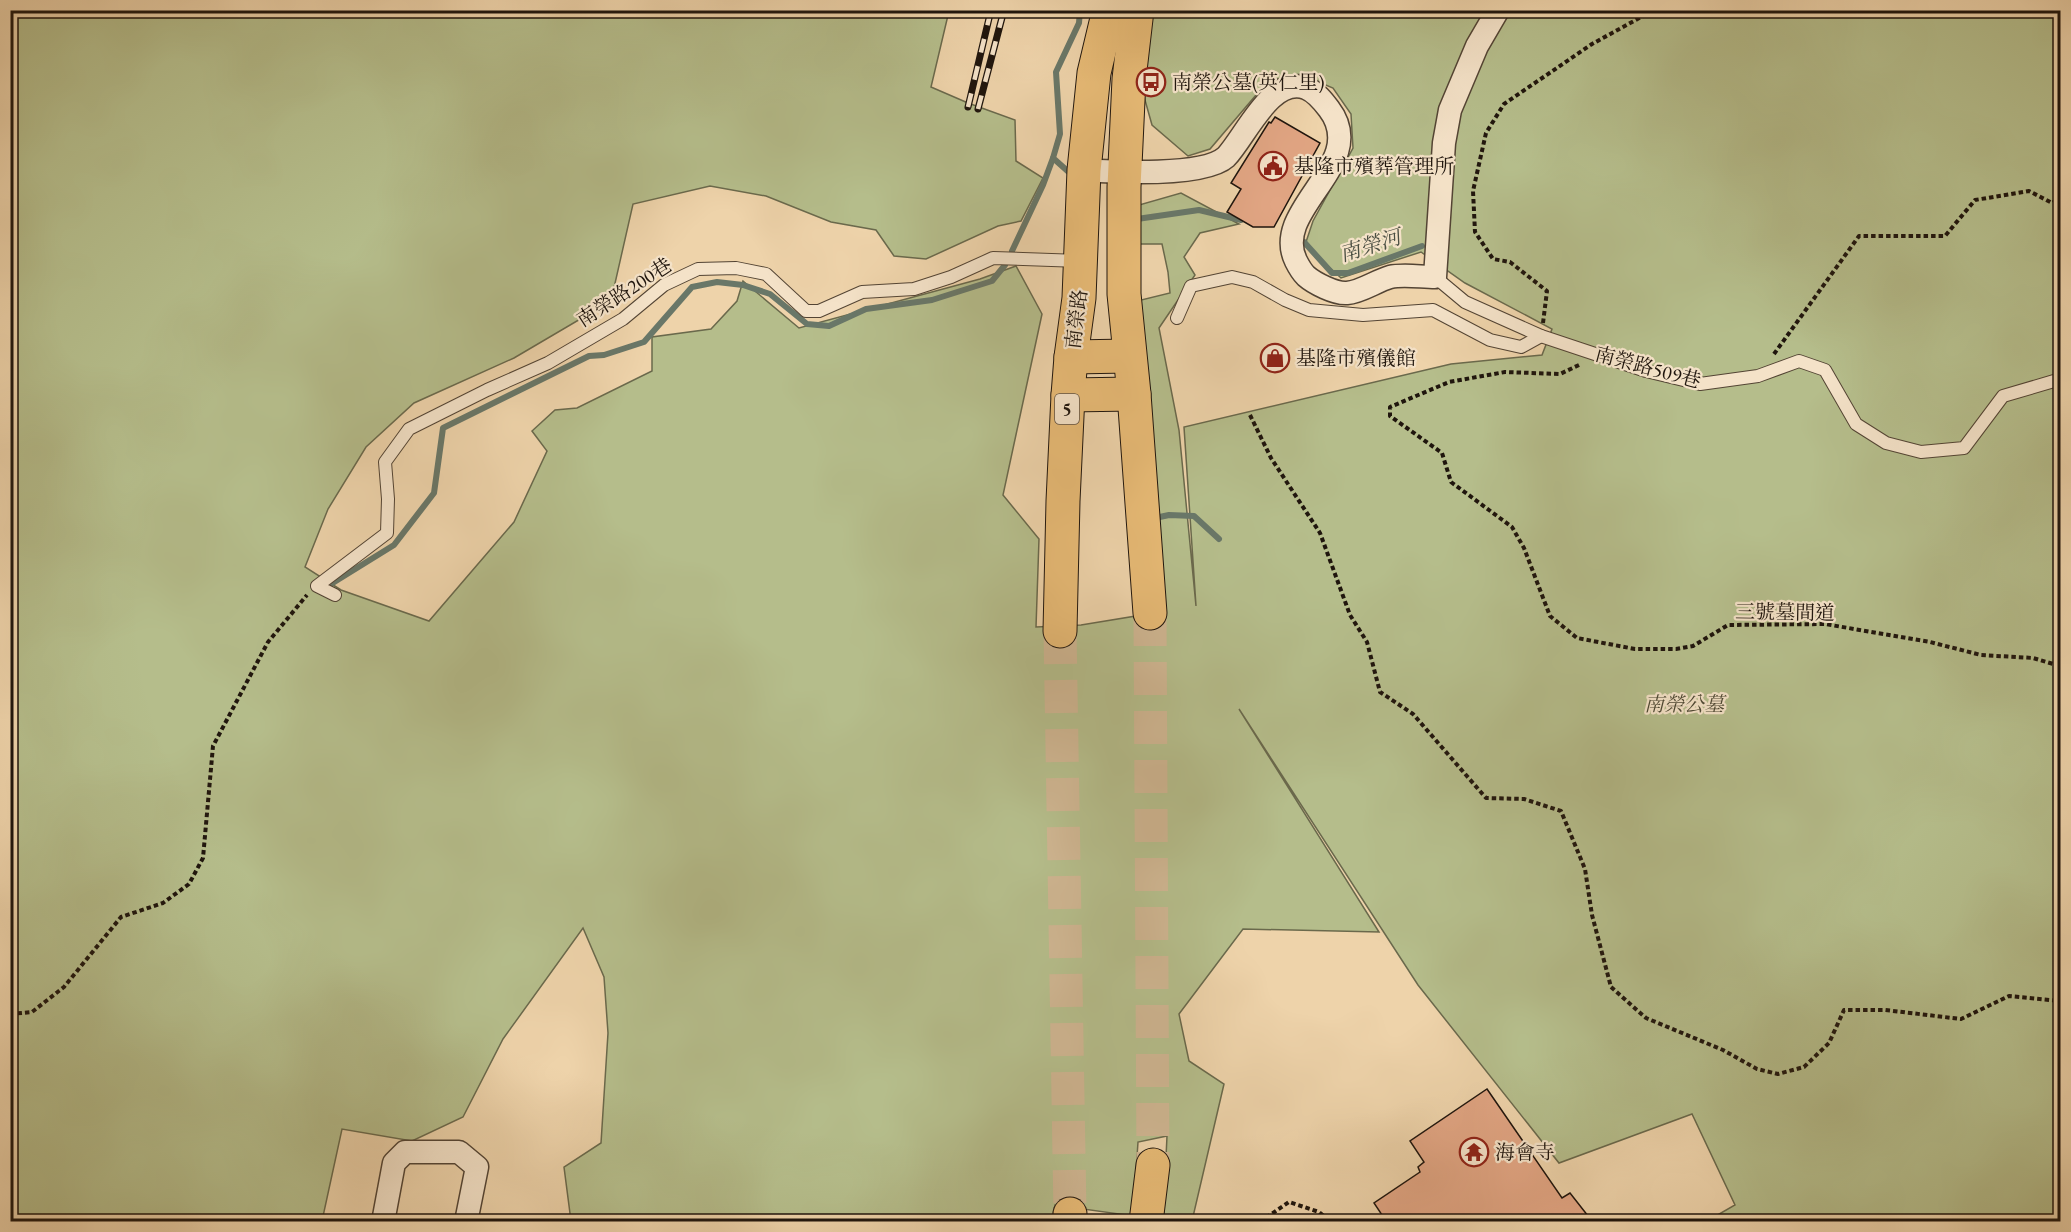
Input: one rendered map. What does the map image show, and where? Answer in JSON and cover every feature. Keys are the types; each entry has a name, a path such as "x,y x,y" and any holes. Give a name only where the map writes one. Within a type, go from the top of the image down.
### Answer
{"main road":[{"name":"南榮路","path":"1060,630 1068,394 1082,261 1084,170 1094,73 1109,10"},
{"path":"1137,10 1130,79 1125,173 1124,294 1134,394 1150,613"},
{"path":"1071,357 1129,356"},
{"name":"5","path":"1068,394 1134,394"},
{"path":"1146,1221 1153,1165"}],"street":[{"path":"1084,170 1125,173 1210,166 1225,158 1275,93 1293,86 1307,88 1322,99 1337,119 1339,140 1333,166 1296,221 1291,237 1292,254 1301,272 1315,284 1346,293 1391,277 1435,277 1444,143 1450,110 1477,46 1498,10"},
{"path":"383,1221 394,1163 405,1152 459,1152 477,1167 466,1221"}],"lane":[{"name":"南榮路200巷","path":"320,584 387,533 388,499 385,462 408,429 548,363 623,319 664,285 698,269 736,268 766,274 806,310 819,312 862,292 914,289 951,277 993,258 1082,261"},
{"path":"1177,318 1191,286 1232,277 1253,282 1309,310 1363,315 1433,310 1490,340 1521,346 1541,336"},
{"name":"南榮路509巷","path":"1435,277 1465,302 1541,336 1646,371 1700,384 1758,376 1799,361 1825,370 1856,424 1886,443 1922,452 1964,448 2003,396 2061,381"},
{"path":"320,584 335,595"}],"path":[{"path":"1541,336 1547,291 1510,262 1493,259 1475,232 1473,191 1486,133 1504,104 1592,44 1654,10"},
{"path":"1758,376 1859,236 1945,236 1975,200 2029,191 2052,203 2061,198"},
{"name":"三號墓間道","path":"1602,356 1560,374 1505,372 1449,382 1390,407 1390,416 1442,453 1451,482 1512,527 1524,548 1550,616 1577,638 1635,649 1677,649 1693,646 1728,625 1825,624 1930,642 1981,655 2033,658 2061,666"},
{"path":"1250,415 1271,458 1320,533 1350,615 1367,642 1380,692 1413,714 1486,798 1524,799 1561,811 1585,869 1592,915 1611,987 1646,1018 1724,1050 1757,1070 1778,1074 1804,1067 1829,1043 1844,1010 1885,1010 1961,1019 2009,996 2061,1001"},
{"path":"10,1014 32,1012 64,987 121,917 164,903 189,884 203,858 213,746 268,642 308,594 320,584"},
{"path":"1260,1221 1289,1202 1319,1212 1331,1221"}],"green space":[{"name":"南榮公墓","path":"10,11 949,11 931,87 1015,120 1016,161 1043,178 1021,221 998,226 926,259 894,256 876,230 831,222 766,196 710,186 633,204 611,301 514,358 414,403 366,447 328,509 305,567 341,590 429,621 514,522 547,451 532,431 555,410 577,408 652,371 652,337 711,329 737,301 743,281 799,328 980,279 1016,266 1042,314 1003,495 1039,539 1036,627 1081,625 1166,611 1137,301 1170,293 1162,244 1136,244 1139,205 1181,193 1239,224 1200,233 1184,257 1195,275 1159,328 1179,430 1196,606 1184,427 1451,364 1542,355 1552,329 1465,283 1421,252 1341,278 1305,245 1313,221 1353,148 1351,114 1333,88 1300,74 1268,81 1210,149 1188,156 1152,125 1143,93 1147,11 2060,11 2060,1221 1707,1221 1735,1205 1692,1114 1559,1163 1418,985 1239,709 1379,932 1243,929 1179,1014 1189,1061 1224,1084 1192,1221 1163,1221 1167,1136 1138,1142 1133,1216 1055,1205 1051,1222 571,1221 564,1167 601,1143 608,1033 604,977 583,928 503,1039 463,1117 412,1141 342,1129 322,1221 11,1221"}],"building":[{"name":"基隆市殯葬管理所","path":"1275,117 1320,143 1274,227 1253,227 1227,212 1241,189 1231,183 1269,122 1271,123"},
{"name":"海會寺","path":"1487,1089 1562,1198 1570,1193 1592,1221 1386,1221 1374,1203 1420,1172 1418,1167 1424,1162 1410,1141"}],"waterway":[{"name":"南榮河","path":"1072,175 1053,158 1060,134 1056,72 1079,23 1080,10"},
{"path":"1012,251 1053,158"},
{"name":"南榮河","path":"1137,219 1199,210 1241,220"},
{"name":"南榮河","path":"1304,242 1332,273 1348,273 1422,246"},
{"path":"331,584 394,545 434,493 443,428 589,356 604,355 644,342 692,287 717,282 743,285 770,294 807,324 829,326 866,309 932,300 992,281 1005,265"},
{"path":"1155,518 1169,515 1194,516 1219,539"}],"tunnel":[{"path":"1150,613 1153,1165"},
{"path":"1060,631 1070,1214"}],"railway":[{"path":"968,107 991,10"},
{"path":"978,109 1004,10"}],"place":[{"name":"南榮公墓(英仁里)","path":"1151,82"},
{"name":"基隆市殯葬管理所","path":"1273,166"},
{"name":"基隆市殯儀館","path":"1275,358"},
{"name":"海會寺","path":"1474,1152"}]}
